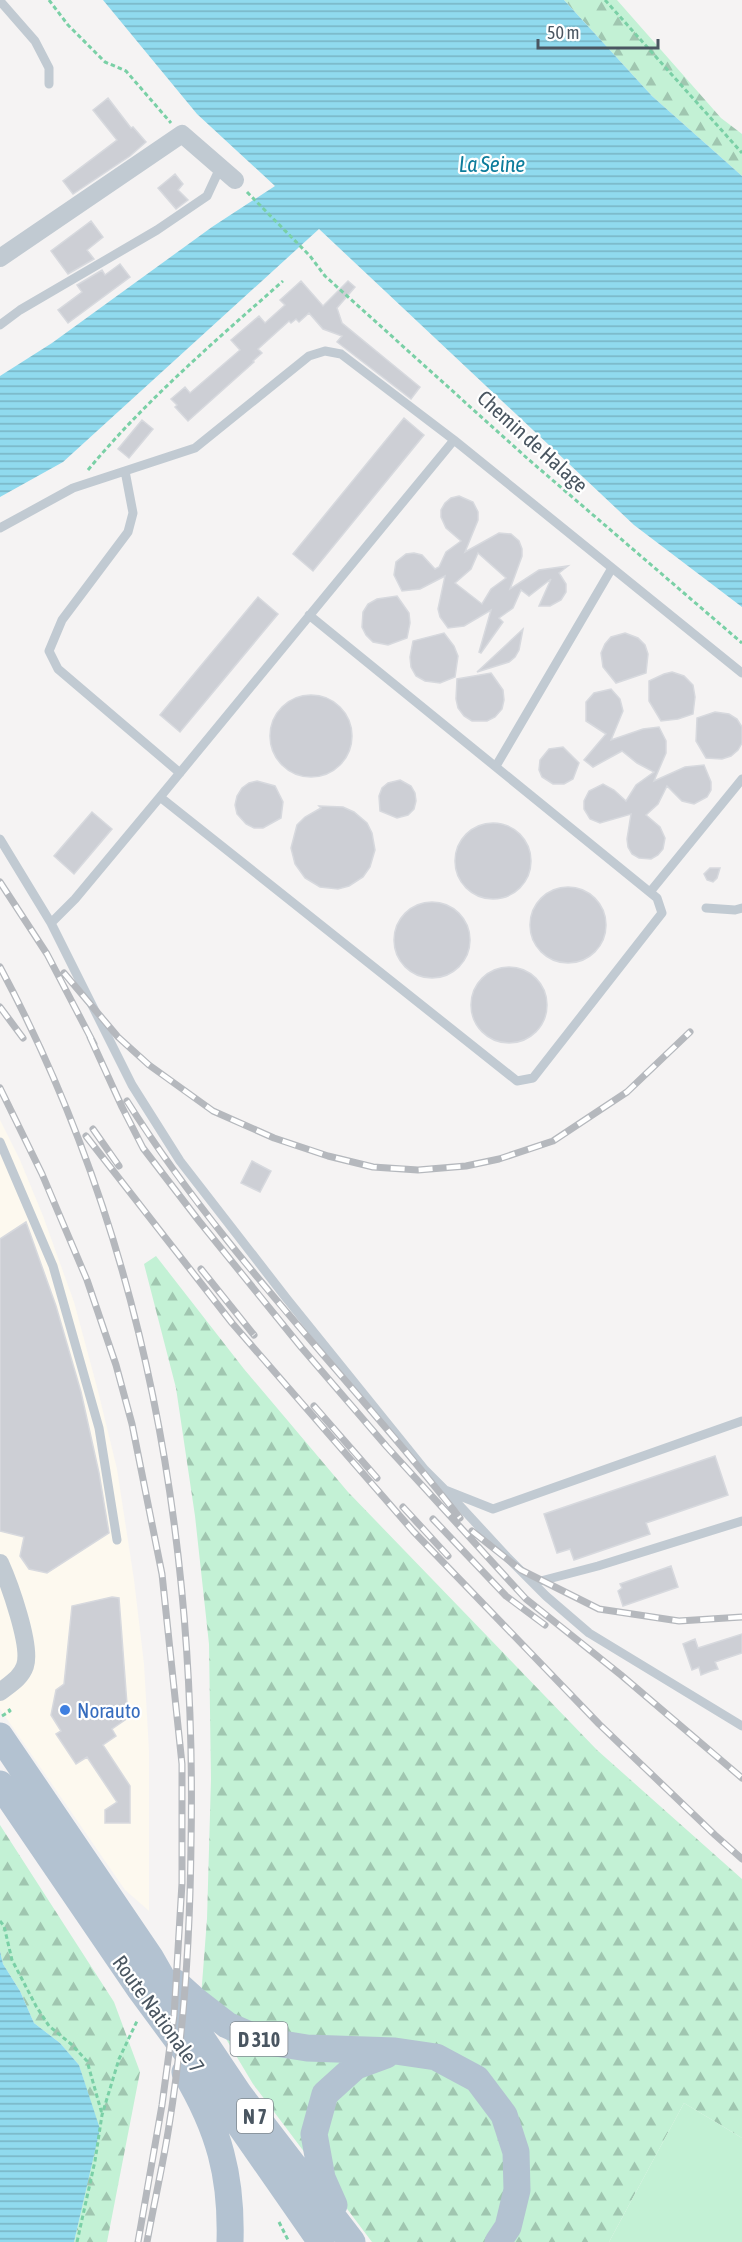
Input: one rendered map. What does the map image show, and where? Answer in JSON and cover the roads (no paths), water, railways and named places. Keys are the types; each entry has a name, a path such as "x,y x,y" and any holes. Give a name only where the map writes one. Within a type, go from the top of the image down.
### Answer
{"main road":[{"name":"Route Nationale 7","path":"0,1736 150,1957 166,1985 239,2094 340,2240"},
{"name":"Route Nationale 7","path":"0,1784 142,1999 232,2114 340,2240"},
{"name":"D 310","path":"150,1957 196,2001 228,2025 263,2041 307,2048 395,2051 436,2057 477,2079 504,2115 516,2152 517,2190 508,2227 498,2242"},
{"path":"142,1999 189,2079 214,2129 228,2175 230,2242"},
{"name":"D 310","path":"340,2240 322,2178 314,2134 325,2094 356,2066 395,2051"}],"street":[{"path":"0,258 182,135 235,180"},
{"path":"0,1563 9,1583 22,1626 26,1664 18,1678 0,1692"}],"lane":[{"path":"0,1 35,41 49,68 49,84"},
{"path":"0,325 20,310 157,230 207,196 220,168"},
{"path":"0,528 73,488 195,448 309,356 325,351 341,354 454,440 742,673"},
{"path":"51,923 75,898 180,773 454,440"},
{"path":"125,471 133,513 128,532 62,620 49,651 58,669 180,773"},
{"path":"496,766 612,567"},
{"path":"160,796 517,1081 533,1078 662,913 657,898 309,615"},
{"path":"650,892 742,779"},
{"path":"0,839 51,923 132,1085 180,1161 294,1308 425,1470 533,1583 589,1633 742,1726"},
{"path":"706,908 735,910 742,908"},
{"path":"0,1142 53,1266 99,1428 117,1540"},
{"path":"445,1490 493,1509 742,1421"},
{"path":"533,1583 598,1566 742,1521"}],"water":[{"name":"La Seine","path":"103,0 564,0 652,96 742,176 742,607 634,525 319,229 63,462 0,497 0,376 52,343 212,227 275,186 197,114"},
{"path":"0,1951 3,1964 20,1991 34,2023 60,2043 79,2065 100,2129 74,2242 0,2242"}],"railway":[{"path":"0,882 47,954 94,1044"},
{"path":"0,967 50,1070 92,1175 126,1283 152,1393 171,1504 184,1616 190,1730 191,1844 185,1985 174,2091 147,2242"},
{"path":"64,973 118,1037 149,1065 213,1111 274,1138 328,1156 373,1167 418,1170 466,1166 499,1159 553,1141 627,1092 690,1032"},
{"path":"0,1007 23,1038"},
{"path":"90,1037 143,1148 301,1347 387,1447 526,1599 621,1675 742,1778"},
{"path":"0,1088 42,1174 87,1280 116,1365 132,1424 162,1574 182,1764 182,1883 174,2016 162,2105 138,2242"},
{"path":"127,1101 164,1157 245,1262 460,1518"},
{"path":"93,1129 119,1166"},
{"path":"86,1136 232,1323 413,1531 599,1724 742,1859"},
{"path":"201,1269 254,1335"},
{"path":"314,1406 377,1478"},
{"path":"403,1507 448,1556"},
{"path":"433,1519 506,1596 545,1625"},
{"path":"472,1531 521,1570 599,1609 679,1621 742,1617"}],"place":[{"name":"Norauto","path":"65,1710"}]}
